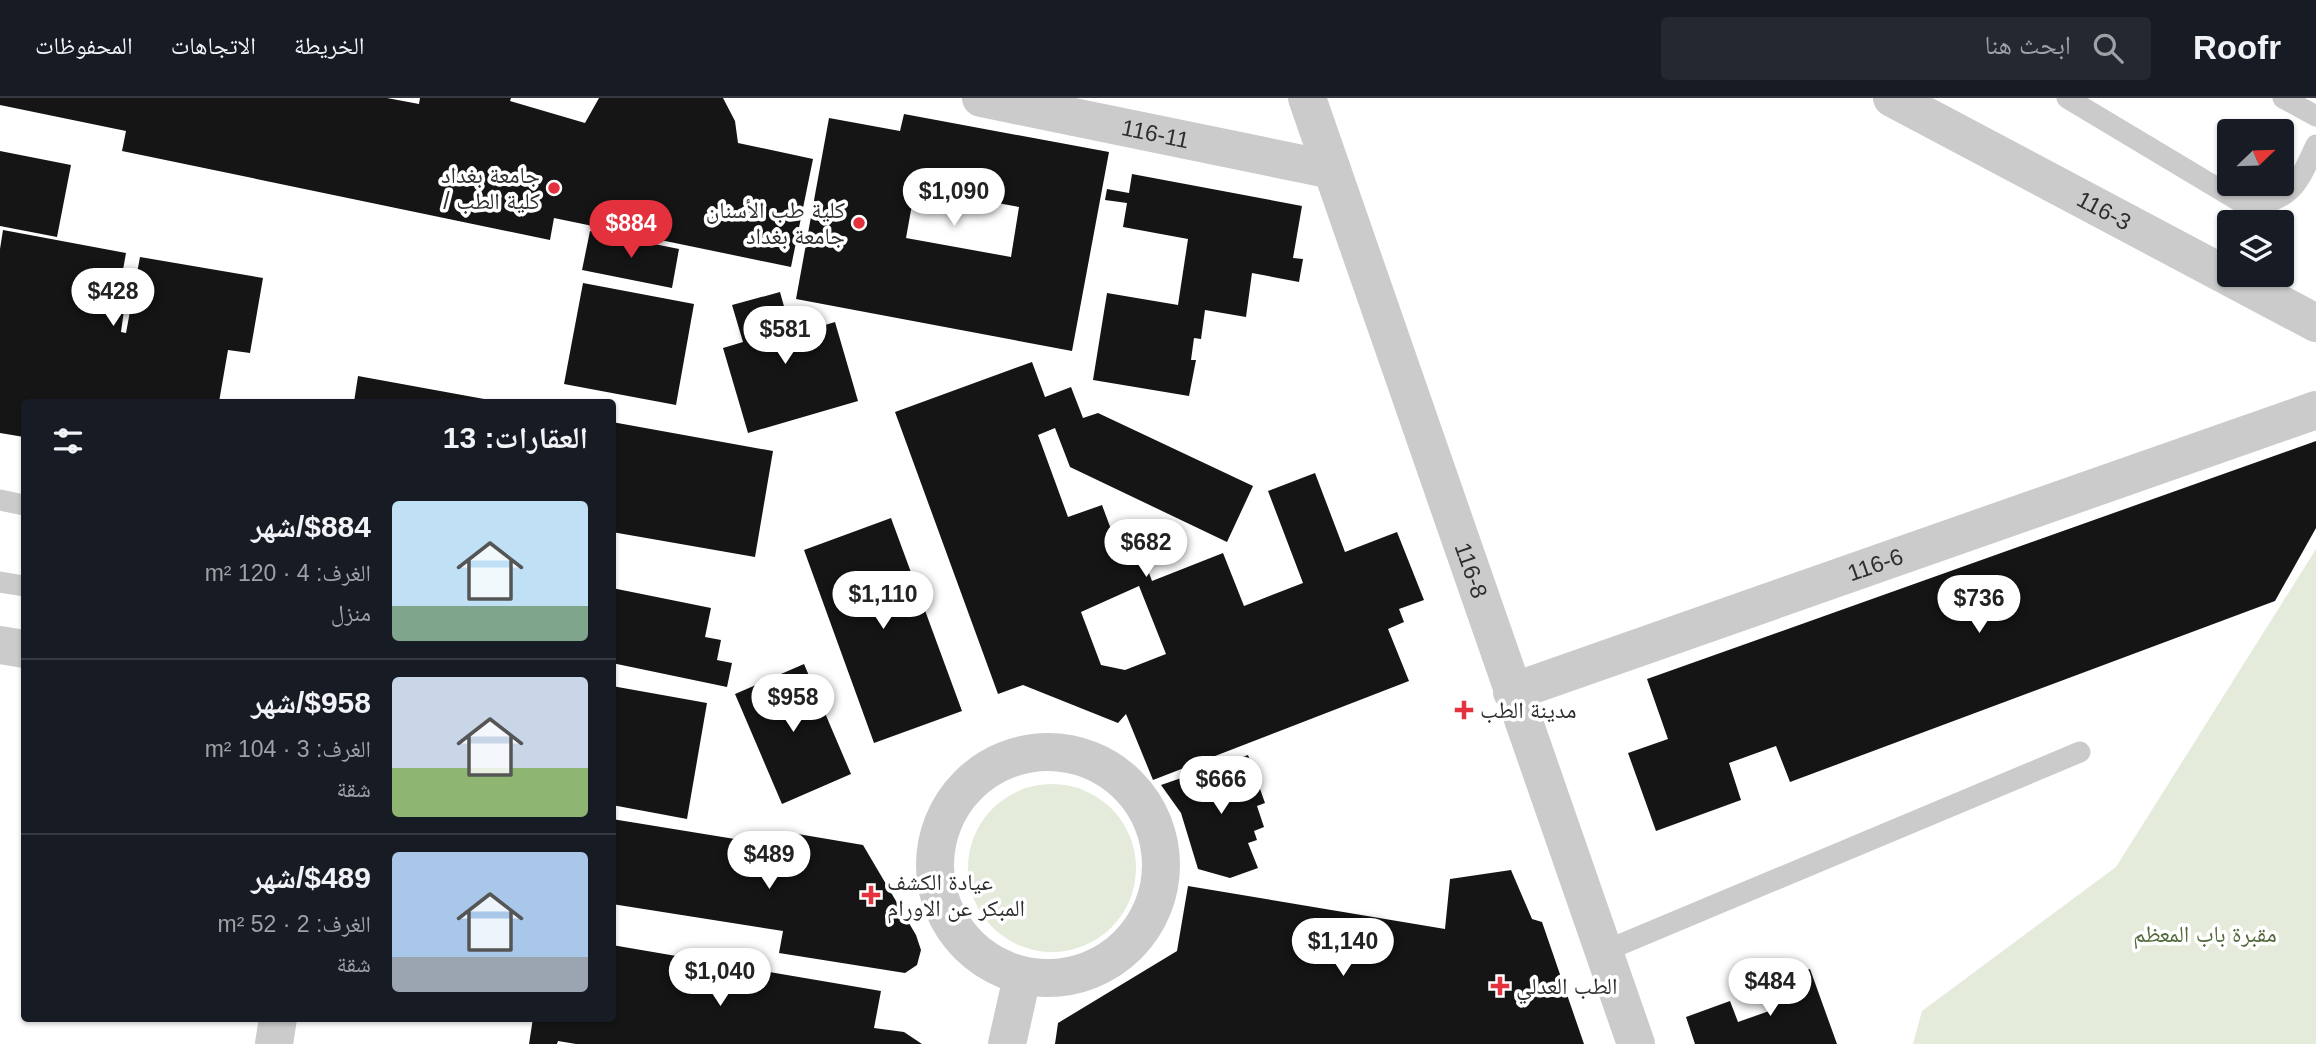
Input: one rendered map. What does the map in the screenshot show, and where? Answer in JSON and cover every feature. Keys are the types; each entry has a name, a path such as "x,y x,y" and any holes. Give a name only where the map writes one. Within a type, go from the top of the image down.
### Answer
{"street":[{"name":"116-11","path":"981,98 1332,170"},
{"name":"116-8","path":"1307,98 1636,1044"},
{"name":"116-3","path":"1892,98 2316,323"},
{"name":"116-6","path":"1512,692 2316,410"},
{"path":"0,645 21,648"},
{"path":"1034,751 1061,752 1099,763 1133,789 1150,813 1160,843 1162,877 1154,909 1144,926 1118,956 1072,978 1022,977 993,966 958,937 942,908 934,879 935,845 945,814 972,779 1007,758 1034,751"},
{"path":"1007,1044 1022,977"},
{"path":"274,1044 277,1022"}],"lane":[{"path":"2067,98 2249,207 2273,203 2295,189 2316,145"},
{"path":"2283,98 2316,116"},
{"path":"0,500 21,504"},
{"path":"0,582 21,586"},
{"path":"1605,951 2080,752"}],"green space":[{"name":"مقبرة باب المعظم","path":"2316,549 2316,1044 1913,1044 1922,1011 2116,867"},
{"path":"1052,784 1084,790 1112,808 1130,836 1136,868 1130,900 1112,928 1084,946 1052,952 1020,946 992,928 974,900 968,868 974,836 992,808 1020,790"}],"building":[{"name":"جامعة بغداد / كلية الطب","path":"0,98 387,98 419,104 420,98 511,98 510,101 585,123 599,98 723,98 735,121 738,143 813,159 791,267 554,218 550,240 122,151 126,131 0,105"},
{"name":"كلية طب الأسنان جامعة بغداد","path":"904,114 1109,152 1072,351 796,299 829,118 900,131","holes":["915,188 1019,207 1011,257 906,238"]},
{"path":"0,151 71,165 57,237 0,226"},
{"path":"1132,174 1302,206 1293,258 1303,259 1299,282 1252,273 1246,317 1205,310 1201,339 1194,338 1191,360 1196,360 1189,396 1093,380 1107,293 1178,305 1188,239 1123,227 1127,203 1105,200 1107,189 1129,193"},
{"path":"3,230 126,253 116,309 124,310 121,332 126,333 140,257 263,278 250,353 228,350 220,399 21,399 21,436 0,433 0,249"},
{"path":"590,231 679,249 672,288 582,270"},
{"path":"583,283 694,304 676,405 564,384"},
{"path":"780,292 792,335 835,322 858,401 748,433 723,348 743,342 732,305"},
{"path":"1032,362 1045,397 1071,387 1083,418 1098,413 1253,486 1227,542 1070,467 1055,428 1038,435 1068,517 1102,505 1115,540 1134,533 1152,581 1223,553 1244,606 1303,583 1268,491 1315,473 1345,552 1397,532 1424,600 1399,609 1404,622 1388,629 1409,681 1153,780 1126,714 1118,723 1023,685 998,694 895,412","holes":["1139,586 1166,654 1125,670 1101,665 1081,612"]},
{"path":"358,376 484,399 354,399"},
{"path":"616,423 773,451 755,557 616,533"},
{"path":"2316,441 2316,528 2275,601 1790,782 1776,746 1729,763 1741,800 1656,831 1628,753 1668,739 1647,679"},
{"path":"891,518 962,711 874,743 804,550"},
{"path":"616,589 711,608 705,637 721,640 717,660 732,663 727,687 616,664"},
{"path":"804,664 851,774 782,804 735,694"},
{"path":"616,687 707,703 687,819 616,806"},
{"path":"1248,755 1265,803 1257,806 1264,827 1254,831 1257,840 1248,843 1258,868 1230,878 1198,869 1181,813 1161,785"},
{"path":"616,820 790,848 792,833 863,845 916,935 921,950 917,965 905,973 779,953 783,931 616,905"},
{"path":"1511,870 1532,919 1542,922 1584,1044 1055,1044 1058,1023 1177,951 1188,886 1445,929 1450,879"},
{"path":"616,946 881,991 874,1028 904,1032 922,1044 576,1044 558,1041 557,1044 529,1044 532,1022 616,1022"},
{"path":"1810,969 1837,1044 1695,1044 1686,1017 1730,1001 1738,1022 1772,1010 1763,985"}],"place":[{"name":"جامعة بغداد / كلية الطب","path":"554,188"},
{"name":"كلية طب الأسنان جامعة بغداد","path":"859,223"},
{"name":"مدينة الطب","path":"1464,710"},
{"name":"عيادة الكشف المبكر عن الاورام","path":"871,895"},
{"name":"الطب العدلي","path":"1500,986"}]}
